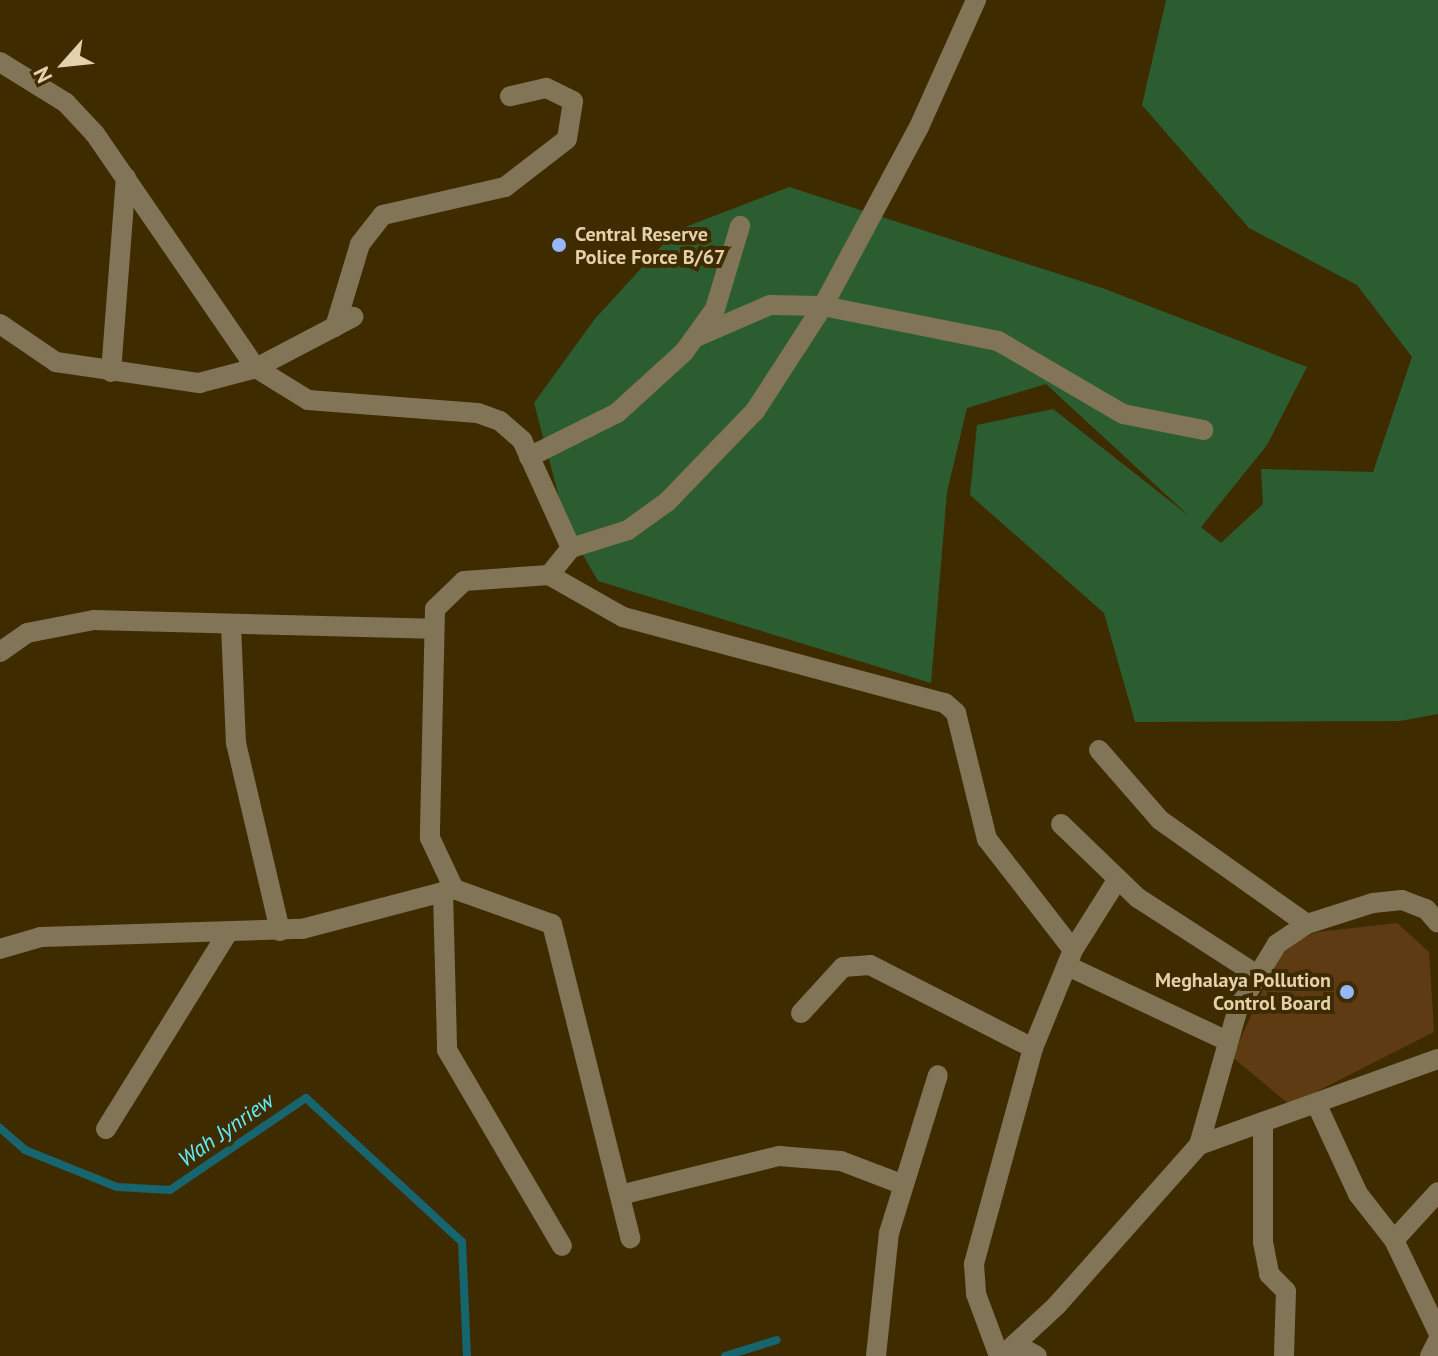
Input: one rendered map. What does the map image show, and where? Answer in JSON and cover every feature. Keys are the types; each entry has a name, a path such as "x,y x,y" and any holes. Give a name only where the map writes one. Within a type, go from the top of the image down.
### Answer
{"street":[{"path":"549,575 571,548 628,530 704,468 755,411 823,306 919,127 976,0"},
{"path":"0,62 66,103 126,178 256,368 282,389 340,407 478,413 500,421 529,457 571,548"},
{"path":"0,324 39,356 111,372 199,383 256,368 344,322 360,244 383,215 505,187 567,139 573,101 546,88 510,96"},
{"path":"111,372 126,178"},
{"path":"529,457 617,413 696,337 727,283 740,226"},
{"path":"696,337 770,305 823,306 998,341 1123,414 1203,430"},
{"path":"562,1246 447,1050 448,891 430,838 432,629 447,592 464,581 549,575 623,617 945,703 962,726 979,818 987,839 1072,959 1227,1041"},
{"path":"0,652 57,623 432,629"},
{"path":"231,625 236,743 280,931"},
{"path":"1099,750 1160,820 1307,924"},
{"path":"1061,824 1117,880 1254,973"},
{"path":"1005,1352 976,1294 974,1264 1033,1048 1072,959 1117,880"},
{"path":"0,949 41,937 280,931 343,922 448,891 552,924 630,1238"},
{"path":"1199,1145 1227,1041 1254,973 1277,944 1307,924 1402,900 1426,909 1438,923"},
{"path":"106,1129 227,934"},
{"path":"801,1013 843,967 870,965 1033,1048"},
{"path":"1005,1352 1199,1145 1438,1059"},
{"path":"876,1356 880,1286 904,1185 938,1075"},
{"path":"1316,1103 1358,1194 1394,1240 1438,1332"},
{"path":"1263,1122 1263,1242 1269,1274 1286,1291 1284,1356"},
{"path":"620,1195 779,1156 841,1161 904,1185"},
{"path":"1394,1240 1438,1192"},
{"path":"1430,1356 1438,1340"},
{"path":"1005,1352 1037,1356"}],"green space":[{"path":"1166,0 1438,0 1438,714 1400,721 1135,722 1104,613 970,495 977,425 1053,409 1189,516 1046,384 967,408 947,492 931,683 598,581 567,527 534,403 594,320 675,231 789,187 1105,289 1307,367 1267,445 1201,527 1221,543 1263,504 1261,469 1373,472 1412,357 1357,285 1249,228 1142,105"}],"building":[{"name":"Meghalaya Pollution Control Board","path":"1397,923 1429,952 1434,1032 1290,1105 1232,1057 1283,946 1317,932"}],"waterway":[{"name":"Wah Jynriew","path":"0,1128 25,1150 117,1187 170,1190 306,1098 462,1242 467,1356"},
{"name":"Wah Jynriew","path":"725,1356 777,1340"}],"place":[{"name":"Central Reserve Police Force B/67","path":"559,245"},
{"name":"Meghalaya Pollution Control Board","path":"1347,992"}]}
